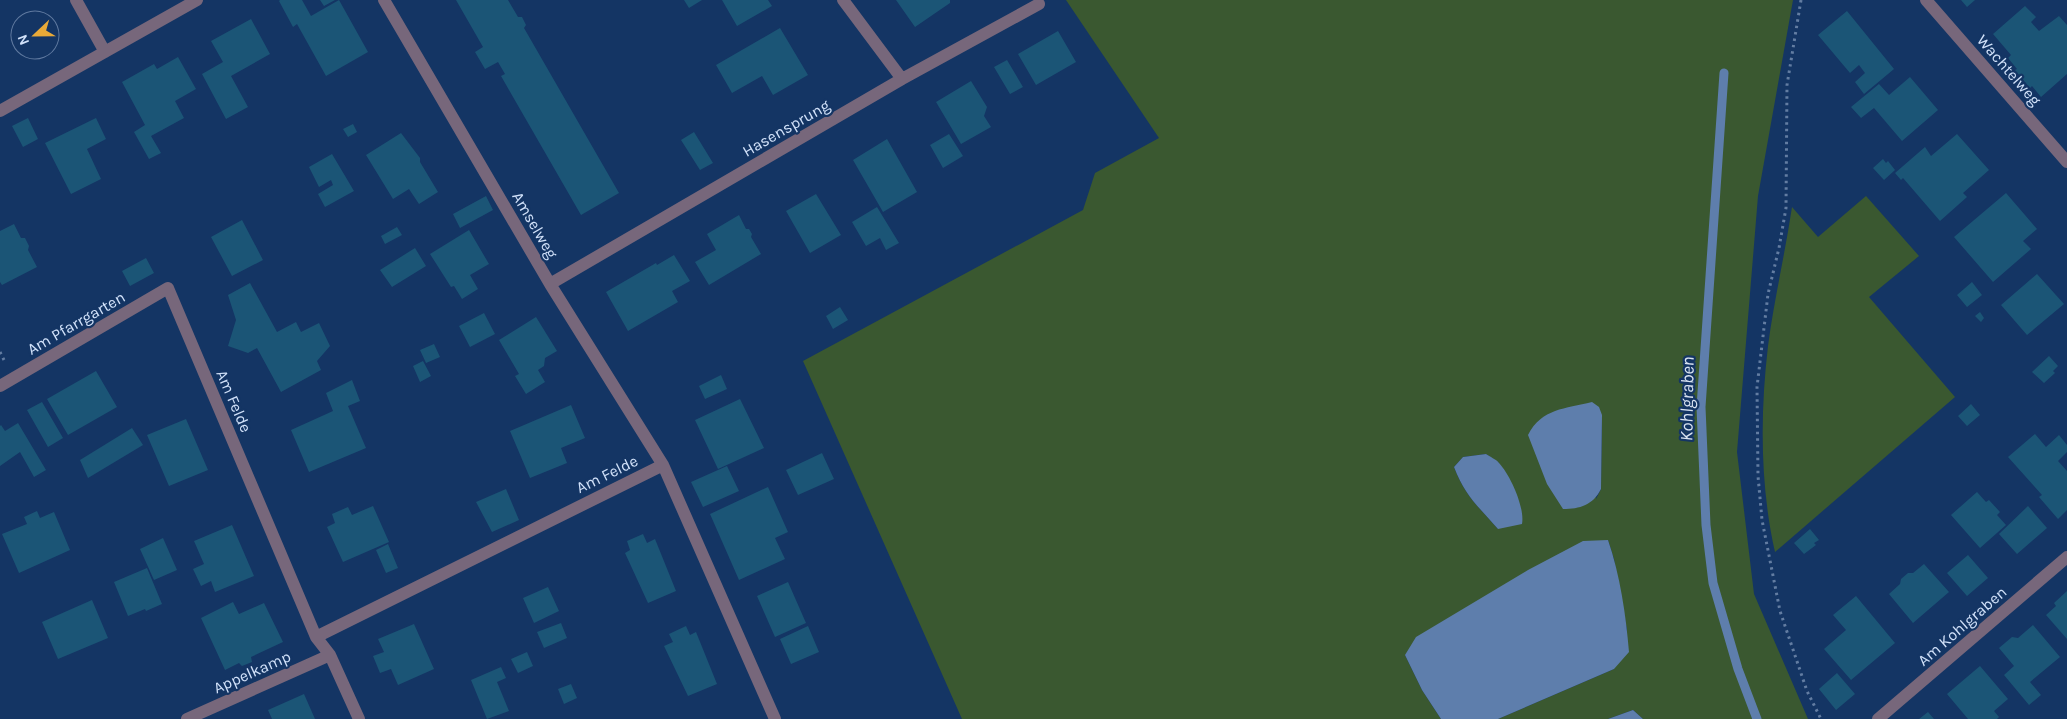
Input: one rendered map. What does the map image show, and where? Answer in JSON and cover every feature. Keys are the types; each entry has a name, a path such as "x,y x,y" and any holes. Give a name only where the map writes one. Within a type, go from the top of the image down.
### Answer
{"street":[{"path":"76,0 104,52"},
{"path":"0,111 197,0"},
{"name":"Amselweg","path":"384,0 550,284 662,465"},
{"path":"843,0 902,79"},
{"name":"Wachtelweg","path":"1926,0 2067,162"},
{"name":"Hasensprung","path":"550,284 902,79 1039,4"},
{"name":"Am Felde","path":"168,288 316,636 330,655 359,719"},
{"name":"Am Pfarrgarten","path":"0,386 168,288"},
{"name":"Am Felde","path":"316,636 662,465 775,719"},
{"name":"Am Kohlgraben","path":"1878,719 2067,557"},
{"name":"Appelkamp","path":"187,719 330,655"}],"path":[{"path":"1801,0 1787,85 1786,208 1768,294 1757,387 1758,476 1762,520 1780,611 1807,691 1821,719"}],"green space":[{"path":"1066,0 1793,0 1758,196 1737,452 1754,594 1808,719 1643,719 1633,710 1608,719 1498,719 1614,669 1627,630 1614,559 1608,540 1405,655 1422,690 1441,719 962,719 803,361 1083,210 1095,173 1159,138","holes":["1602,415 1601,489 1596,499","1486,454 1499,463 1498,529 1467,493 1454,467 1463,457"]},
{"path":"1866,196 1919,256 1869,297 1955,397 1775,552 1766,502 1764,476 1765,372 1770,329 1792,207 1818,237"}],"water":[{"path":"1592,402 1599,407 1602,415 1601,489 1594,499 1585,505 1563,509 1547,484 1528,435 1540,419 1547,415 1564,408"},
{"path":"1486,454 1499,463 1512,484 1519,501 1522,524 1498,529 1473,500 1458,477 1454,467 1463,457"},
{"path":"1608,540 1622,595 1629,652 1614,669 1498,719 1441,719 1422,690 1405,655 1416,637 1528,570 1583,541"},
{"path":"1633,710 1643,719 1608,719"}],"building":[{"path":"280,0 302,0 311,16 339,0 368,52 326,76 297,24 293,27"},
{"path":"320,0 335,0 324,6"},
{"path":"456,0 508,0 518,17 522,17 526,25 524,28 619,193 581,215 501,76 505,74 498,62 485,69 475,52 483,47"},
{"path":"684,0 702,0 689,8"},
{"path":"722,0 768,0 772,6 737,26"},
{"path":"896,0 950,0 950,3 915,27"},
{"path":"1961,0 1975,0 1967,7"},
{"path":"2025,6 2036,17 2031,22 2039,31 2059,16 2067,25 2067,74 2041,97 2032,86 2030,88 2015,70 2017,69 2008,58 2011,55 1993,34"},
{"path":"1847,11 1894,69 1864,94 1855,82 1865,73 1859,65 1850,73 1818,35"},
{"path":"251,19 270,54 231,76 248,107 226,119 202,74 223,62 211,41"},
{"path":"780,28 808,75 773,95 762,76 732,93 716,65"},
{"path":"1058,31 1076,62 1036,85 1018,54"},
{"path":"178,57 196,89 175,101 184,118 151,136 161,153 149,159 134,132 145,125 122,82 154,64 157,69"},
{"path":"1007,60 1023,87 1010,94 994,67"},
{"path":"1910,77 1938,110 1902,141 1874,108 1861,118 1851,107 1879,84 1889,95"},
{"path":"971,81 987,107 984,116 991,127 961,144 936,102"},
{"path":"28,118 38,139 23,147 12,126"},
{"path":"96,118 106,139 87,149 101,179 71,194 45,143"},
{"path":"353,124 357,132 348,137 343,129"},
{"path":"694,132 713,163 700,170 681,140"},
{"path":"401,133 420,158 420,162 438,192 419,204 409,189 393,199 366,155"},
{"path":"949,134 963,156 943,168 930,145"},
{"path":"1957,134 1989,170 1963,193 1967,197 1940,221 1903,178 1901,180 1895,173 1925,147 1931,156"},
{"path":"887,139 917,192 883,212 853,160"},
{"path":"332,154 354,191 325,207 318,194 333,185 331,180 319,187 309,167"},
{"path":"1883,159 1886,163 1888,161 1895,170 1884,180 1873,168"},
{"path":"2006,193 2037,229 2023,241 2031,249 1993,282 1954,237"},
{"path":"816,194 841,235 810,253 786,211"},
{"path":"486,196 493,210 460,228 453,214"},
{"path":"877,207 899,243 886,250 880,238 866,246 852,222"},
{"path":"739,215 746,229 749,229 752,234 751,237 761,254 709,285 695,262 716,250 707,234"},
{"path":"242,220 263,260 232,276 211,237"},
{"path":"14,224 21,238 25,238 29,246 28,250 37,267 2,285 0,282 0,231"},
{"path":"397,227 402,235 385,244 381,236"},
{"path":"469,230 489,264 470,275 478,289 462,299 454,286 451,287 430,254"},
{"path":"415,248 426,266 392,287 380,270"},
{"path":"674,255 690,281 672,291 678,302 628,331 606,292 656,263 657,265"},
{"path":"146,258 154,273 130,286 122,271"},
{"path":"2037,274 2064,304 2027,335 2001,305"},
{"path":"1972,282 1982,295 1967,307 1957,295"},
{"path":"250,283 277,332 296,322 301,332 319,323 330,346 317,361 321,370 281,392 257,348 248,353 228,346 236,320 228,295"},
{"path":"840,307 848,320 833,329 826,316"},
{"path":"1980,312 1984,318 1981,322 1975,316"},
{"path":"484,313 495,334 470,347 459,326"},
{"path":"536,317 557,351 545,358 544,366 538,370 545,382 526,394 515,376 519,374 499,340"},
{"path":"434,344 440,357 426,363 420,350"},
{"path":"2049,356 2058,366 2053,371 2055,373 2044,383 2032,372"},
{"path":"423,361 431,376 420,382 413,366"},
{"path":"96,371 117,407 68,435 47,399"},
{"path":"721,375 727,389 705,399 699,386"},
{"path":"352,380 360,401 348,406 366,448 309,472 291,430 333,411 326,393"},
{"path":"740,399 764,448 718,469 695,420"},
{"path":"42,402 63,438 48,447 27,410"},
{"path":"1971,404 1980,415 1967,426 1958,416"},
{"path":"571,405 585,438 561,448 567,463 530,478 510,431"},
{"path":"186,419 208,470 169,486 147,435"},
{"path":"18,423 46,470 34,477 20,452 0,466 0,426 5,431"},
{"path":"132,428 143,445 88,478 80,460"},
{"path":"2035,434 2046,447 2059,435 2067,445 2067,452 2058,461 2067,471 2067,510 2058,519 2039,497 2042,495 2008,457"},
{"path":"822,453 834,479 798,495 786,470"},
{"path":"727,466 739,491 703,507 691,482"},
{"path":"768,487 788,532 775,538 785,559 739,580 710,514"},
{"path":"506,489 519,520 492,532 476,502"},
{"path":"1977,492 1986,502 1989,500 2000,512 1997,515 2006,525 1980,548 1951,515"},
{"path":"373,506 389,542 343,562 327,527 335,523 332,514 348,507 352,515"},
{"path":"2028,506 2047,528 2017,554 1999,534"},
{"path":"37,511 40,518 54,512 70,550 19,573 2,534 27,524 24,517"},
{"path":"232,525 254,576 215,592 211,581 201,586 193,569 204,564 194,541"},
{"path":"1810,529 1819,540 1814,543 1816,545 1804,554 1794,543"},
{"path":"643,534 647,543 655,539 676,591 648,603 625,553 630,550 627,541"},
{"path":"163,538 177,570 154,580 140,549"},
{"path":"388,544 398,568 386,573 376,550"},
{"path":"1968,555 1988,578 1967,596 1947,573"},
{"path":"1924,564 1949,592 1913,623 1889,594 1908,573 1913,573"},
{"path":"147,568 162,604 128,616 114,582"},
{"path":"788,582 806,623 775,637 757,596"},
{"path":"548,587 559,611 534,623 523,598"},
{"path":"2067,591 2067,639 2046,615 2056,606 2054,603"},
{"path":"1856,596 1895,643 1851,680 1824,649 1846,630 1833,615"},
{"path":"92,600 108,638 58,659 42,622"},
{"path":"233,602 239,614 264,603 283,642 251,657 252,662 242,666 239,663 225,670 201,618"},
{"path":"561,623 567,638 544,648 537,632"},
{"path":"414,624 434,669 398,685 391,669 380,673 373,656 384,652 378,639"},
{"path":"2033,625 2060,657 2030,682 2041,695 2029,705 2004,675 2014,666 1999,648 2012,637 2018,638"},
{"path":"686,626 690,635 696,632 717,684 688,696 664,646 673,642 669,634"},
{"path":"808,626 819,652 791,664 780,639"},
{"path":"527,652 533,666 518,673 511,659"},
{"path":"1980,666 2008,699 1994,711 1999,717 1997,719 1968,719 1947,694"},
{"path":"501,667 506,678 497,682 509,711 487,719 471,680"},
{"path":"1837,673 1855,694 1836,710 1819,689"},
{"path":"571,684 577,698 564,704 558,689"},
{"path":"304,694 315,719 272,719 268,710"},
{"path":"1928,712 1934,719 1919,719"}],"waterway":[{"name":"Kohlgraben","path":"1724,73 1701,407 1706,525 1713,583 1738,669 1757,719"}]}
